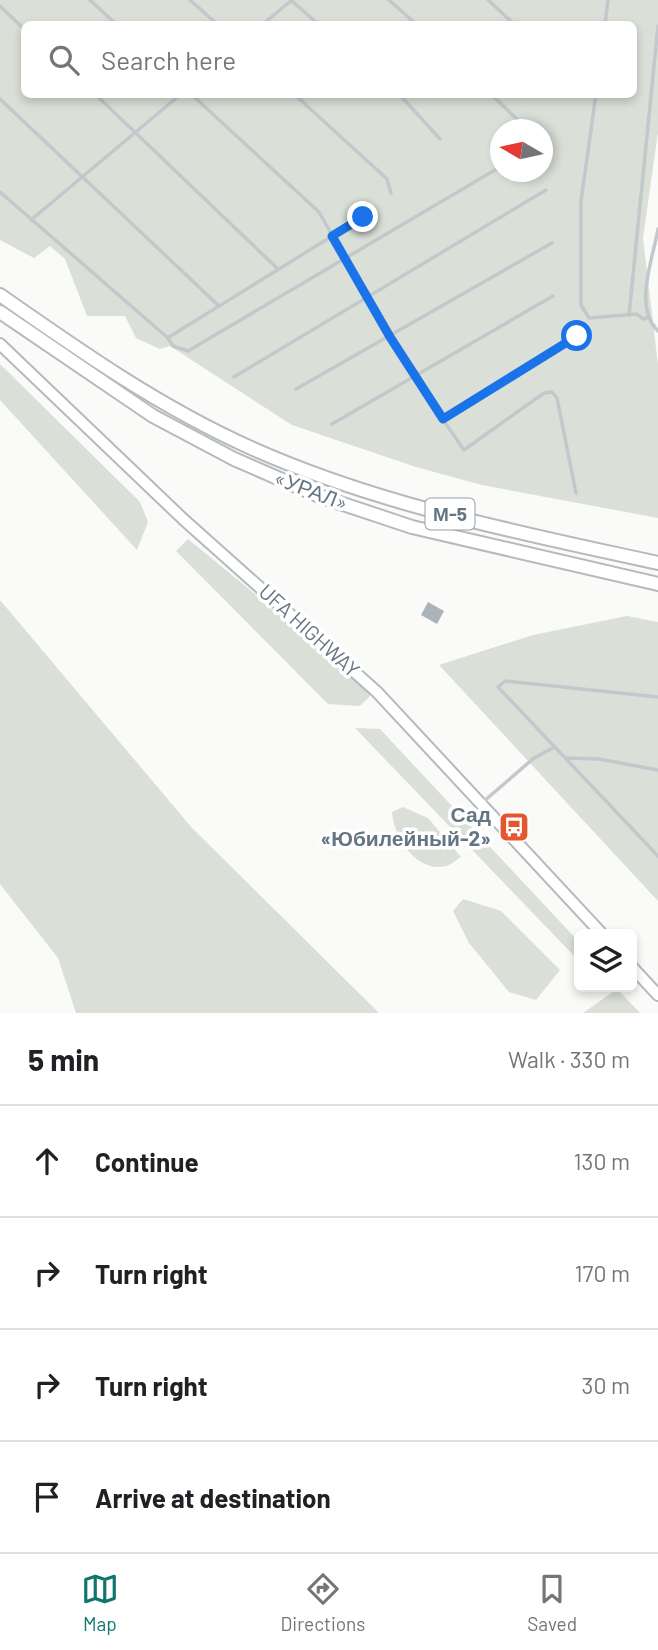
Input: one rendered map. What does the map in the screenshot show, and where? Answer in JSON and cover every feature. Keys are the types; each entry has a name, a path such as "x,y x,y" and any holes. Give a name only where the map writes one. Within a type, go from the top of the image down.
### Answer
{"main road":[{"name":"«УРАЛ»","path":"0,295 89,357 166,405 250,448 341,482 443,513 657,562"},
{"name":"«УРАЛ»","path":"2,316 153,416 234,459 318,496 412,527 658,584"},
{"name":"UFA HIGHWAY","path":"0,344 183,519 377,692 597,929"},
{"path":"637,972 658,995"}],"lane":[{"path":"90,0 113,21"},
{"path":"190,0 214,21"},
{"path":"266,21 291,0 315,21"},
{"path":"389,0 413,21"},
{"path":"488,0 511,21"},
{"path":"605,21 608,0"},
{"path":"0,6 21,26"},
{"path":"629,315 658,26"},
{"path":"99,98 278,269"},
{"path":"31,220 176,98"},
{"path":"195,98 320,212 412,375 464,450 544,393 552,392 557,398 576,493"},
{"path":"298,98 387,179 391,193"},
{"path":"403,98 440,139"},
{"path":"495,98 517,119"},
{"path":"595,98 581,201 581,305 589,318 629,315 649,317"},
{"path":"0,99 219,306"},
{"path":"0,192 168,338 173,346 188,351 490,173"},
{"path":"234,377 546,190"},
{"path":"168,338 363,217"},
{"path":"658,229 647,288 649,317 658,331"},
{"path":"296,389 552,243"},
{"path":"332,424 412,375 553,296"},
{"path":"443,419 577,336"},
{"path":"658,697 505,681 498,687 658,856"},
{"path":"481,804 534,758 553,748"},
{"path":"566,758 599,759 658,770"}],"shaded area":[{"path":"0,0 658,0 658,132 643,238 658,365 658,518 482,485 416,467 292,425 170,346 160,349 136,338 125,316 87,316 65,259 50,246 34,258 0,240"},
{"path":"0,364 140,502 148,522 137,550 0,400"},
{"path":"188,539 328,654 371,695 360,706 328,704 176,551"},
{"path":"0,600 192,828 379,1013 76,1013 58,958 0,884"},
{"path":"627,616 658,622 658,901 439,665 533,635"},
{"path":"355,728 380,729 574,937 574,956"},
{"path":"403,807 428,818 461,857 448,865 435,867 416,859 402,842 393,822 392,812"},
{"path":"463,899 501,911 560,970 536,1000 509,992 469,943 453,911"},
{"path":"613,992 620,992 640,1013 583,1013"}],"building":[{"path":"428,602 444,611 437,624 421,615"}],"place":[{"name":"Сад «Юбилейный-2»","path":"514,827"}],"route":[{"path":"363,217 332,236 412,375 443,419 577,336"}]}
